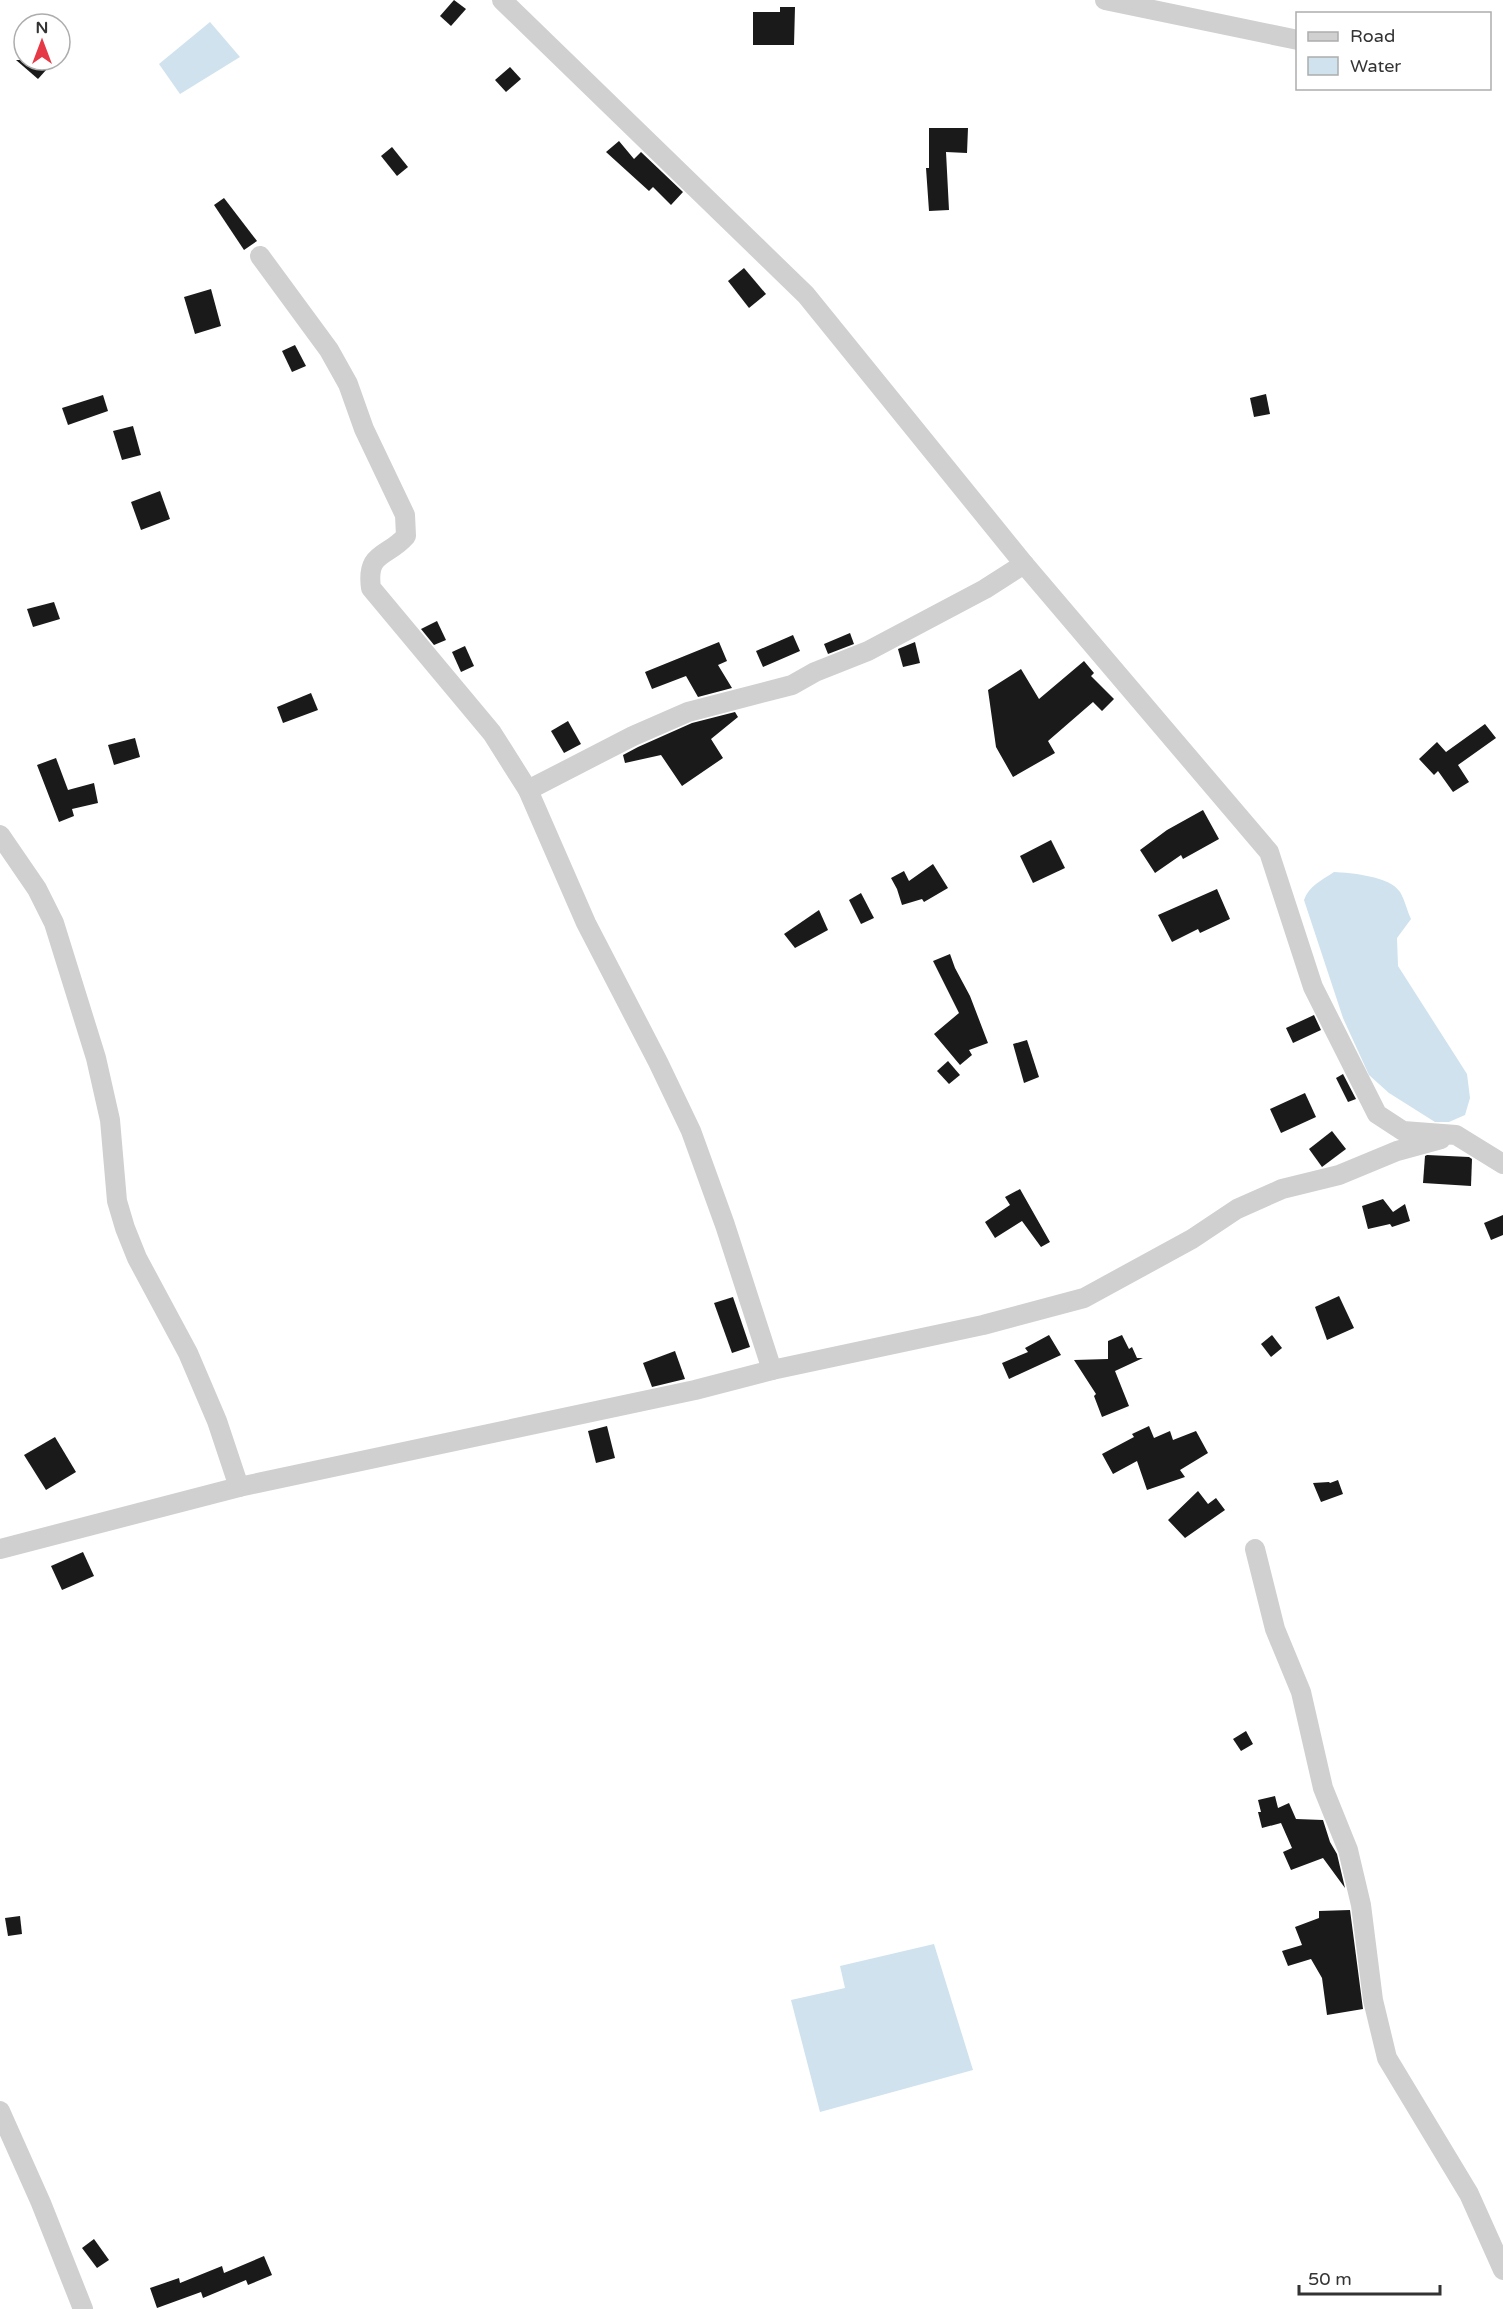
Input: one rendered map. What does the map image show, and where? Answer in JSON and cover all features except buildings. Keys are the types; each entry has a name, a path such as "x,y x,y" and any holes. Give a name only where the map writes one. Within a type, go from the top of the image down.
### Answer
{"street":[{"path":"502,0 806,295 1024,564 1269,852 1313,987 1377,1114 1404,1131 1456,1135 1503,1164"},
{"path":"1106,0 1296,40"},
{"path":"260,256 329,350 343,375 364,429 405,515 406,536 399,544 375,560 370,568 371,588 492,733 528,790 586,923 691,1131 729,1236 772,1370"},
{"path":"528,790 633,736 688,712 792,685 815,672 868,651 984,589 1024,564"},
{"path":"0,835 37,889 54,923 96,1058 110,1120 117,1201 125,1228 137,1258 188,1353 217,1421 239,1487"},
{"path":"0,1549 239,1487 695,1390 772,1370 983,1325 1084,1298 1192,1239 1238,1209 1282,1189 1339,1175 1397,1151 1456,1135"},
{"path":"1255,1549 1275,1629 1301,1692 1323,1788 1348,1850 1361,1905 1372,2000 1388,2058 1469,2194 1503,2270"},
{"path":"0,2111 41,2203 83,2309"}],"water":[{"path":"210,22 240,57 180,94 159,64"},
{"path":"1334,872 1388,882 1402,895 1411,919 1397,938 1398,966 1467,1074 1470,1098 1465,1115 1449,1122 1435,1122 1389,1093 1369,1075 1343,1018 1304,900 1313,887"},
{"path":"934,1944 973,2070 820,2112 791,2000 845,1988 840,1966"}]}
